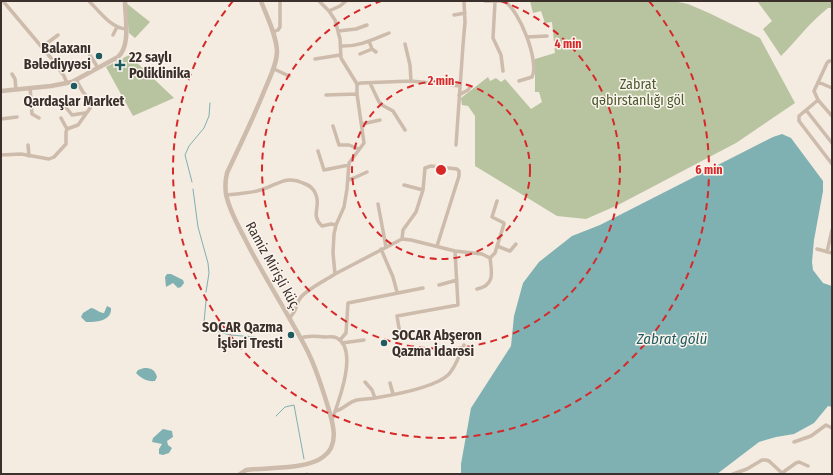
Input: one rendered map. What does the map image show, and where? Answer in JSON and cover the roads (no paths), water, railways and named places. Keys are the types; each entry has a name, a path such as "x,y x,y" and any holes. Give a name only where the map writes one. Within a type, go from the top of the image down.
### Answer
{"street":[{"path":"3,1 56,63 67,83"},
{"path":"89,1 117,27 126,29"},
{"path":"1,91 67,83 76,80 116,59 122,53 126,44 124,1"},
{"name":"Ramiz Mirişli küç.","path":"240,474 246,470 300,465 319,460 328,452 332,445 334,432 332,420 317,372 301,338 250,249 234,217 226,195 225,184 227,173 274,68 277,51 273,32 261,1"},
{"path":"273,32 278,30 280,27 280,1"},
{"path":"330,11 346,1"},
{"path":"456,145 465,13 464,1"},
{"path":"485,1 503,1 512,7 527,37 533,57 534,74 529,79 519,81"},
{"path":"322,2 336,20 340,55 343,63 357,84 364,143 350,160 344,207 336,225 333,244 335,274"},
{"path":"495,2 493,38 501,55 503,71"},
{"path":"454,15 465,13"},
{"path":"338,31 356,29 367,25"},
{"path":"113,35 117,27"},
{"path":"340,46 355,46 389,33"},
{"path":"42,47 58,36"},
{"path":"527,37 547,36"},
{"path":"369,41 372,49 376,52"},
{"path":"405,44 410,65 411,80"},
{"path":"85,47 98,68"},
{"path":"360,54 372,49"},
{"path":"315,59 340,55"},
{"path":"832,61 829,61 814,92 818,100 832,116"},
{"path":"274,68 289,76"},
{"path":"12,74 15,79 16,89"},
{"path":"67,129 78,125 85,113 93,104 76,80"},
{"path":"357,84 411,80 460,86"},
{"path":"818,82 832,88"},
{"path":"370,83 382,105 393,111 405,130"},
{"path":"460,95 470,87"},
{"path":"30,88 32,114 39,118"},
{"path":"326,95 357,94"},
{"path":"818,100 799,116 798,122 832,164"},
{"path":"64,105 72,115 85,113"},
{"path":"806,110 832,143"},
{"path":"1,120 16,117"},
{"path":"1,155 21,154 49,159 54,157 66,144 67,129 61,118"},
{"path":"362,124 380,120"},
{"path":"333,126 339,145 349,145 359,150"},
{"path":"28,145 29,156"},
{"path":"318,151 324,170 349,166"},
{"path":"402,239 403,230 416,212 424,190 425,168 431,166 457,169 459,171 459,176 437,246"},
{"path":"348,180 367,172"},
{"path":"226,195 257,191 290,179 296,180 310,186 316,193 318,204 315,214 319,223 322,226 331,224 336,225"},
{"path":"404,185 424,190"},
{"path":"477,289 485,287 492,279 490,258 495,252 504,224 492,217 497,201"},
{"path":"378,204 386,246"},
{"path":"827,252 832,230"},
{"path":"289,318 295,313 298,302 302,296 335,274 386,246 402,239 455,251 482,254 490,258"},
{"path":"497,246 510,251 516,244"},
{"path":"381,249 393,277 397,292"},
{"path":"817,249 832,253"},
{"path":"419,331 400,334 397,316 458,305 455,251"},
{"path":"439,285 457,280"},
{"path":"341,342 346,333 348,302 423,288"},
{"path":"301,338 308,336 333,337 341,342 346,353 347,368 332,420"},
{"path":"341,342 364,340"},
{"path":"335,411 352,402 428,386 445,377 454,368 464,345"},
{"path":"365,382 372,390 375,398"},
{"path":"390,383 393,394"},
{"path":"794,442 811,436 826,425 832,428"},
{"path":"733,474 747,469 762,460 769,461 782,474 799,462 808,466"}],"water":[{"name":"Zabrat gölü","path":"782,134 791,138 823,181 823,191 814,240 812,262 813,270 823,283 832,286 832,407 828,406 814,423 794,434 759,442 717,474 461,474 461,464 471,408 511,346 514,316 523,283 539,262 572,236 600,225 773,137"},
{"path":"167,274 171,274 183,280 184,283 178,288 173,283 166,287 165,277"},
{"path":"107,306 111,308 111,312 109,316 103,320 86,322 81,317 83,313 91,308 104,313"},
{"path":"144,368 154,371 157,377 155,381 144,379 136,373 138,370"},
{"path":"163,429 172,431 173,437 167,441 168,445 172,448 169,453 163,455 159,454 159,449 162,444 152,442 153,438"}],"waterway":[{"path":"192,182 185,155 189,146 204,128 209,116 210,103"},
{"path":"193,189 198,227 208,263 209,273 206,292"},
{"path":"206,301 204,322 206,327 212,330"},
{"path":"216,331 230,335 255,337"},
{"path":"276,416 285,407 294,405 304,459"}],"place":[{"name":"Balaxanı Bələdiyyəsi","path":"99,56"},
{"name":"22 saylı Poliklinika","path":"120,65"},
{"name":"Qardaşlar Market","path":"74,86"},
{"name":"SOCAR Qazma İşləri Tresti","path":"291,335"},
{"name":"SOCAR Abşeron Qazma İdarəsi","path":"384,343"}],"park label":[{"name":"Zabrat qəbirstanlığı göl","path":"638,92"}]}
